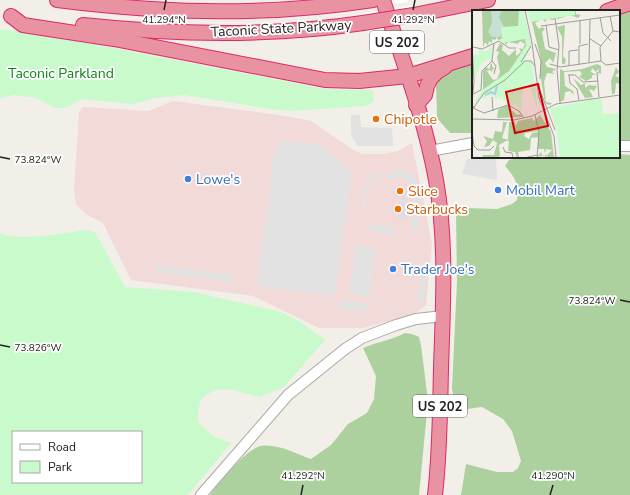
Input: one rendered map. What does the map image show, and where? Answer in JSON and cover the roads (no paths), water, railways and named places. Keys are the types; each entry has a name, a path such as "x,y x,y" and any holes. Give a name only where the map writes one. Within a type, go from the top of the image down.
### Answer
{"highway":[{"name":"Taconic State Parkway","path":"57,0 144,9 204,11 284,9 373,0"},
{"name":"US 202","path":"383,0 408,76 430,151 438,192 442,229 444,283 439,454 436,495"},
{"name":"Taconic State Parkway","path":"5,15 119,28 199,33 278,32 363,23 414,15 488,0"},
{"path":"610,10 630,3"},
{"path":"5,15 23,25 114,39 316,79 334,81 360,81 408,76 472,56"},
{"path":"416,105 425,95 429,82 437,72 445,67 472,56"}],"street":[{"path":"430,151 472,143"},
{"path":"201,495 288,395 345,349 362,338 396,325 416,319 443,316"}],"place":[{"name":"Chipotle","path":"376,119"},
{"name":"Lowe's","path":"188,179"},
{"name":"Mobil Mart","path":"498,190"},
{"name":"Slice","path":"400,191"},
{"name":"Starbucks","path":"398,209"},
{"name":"Trader Joe's","path":"393,269"}],"park label":[{"name":"Taconic Parkland","path":"61,73"}]}
